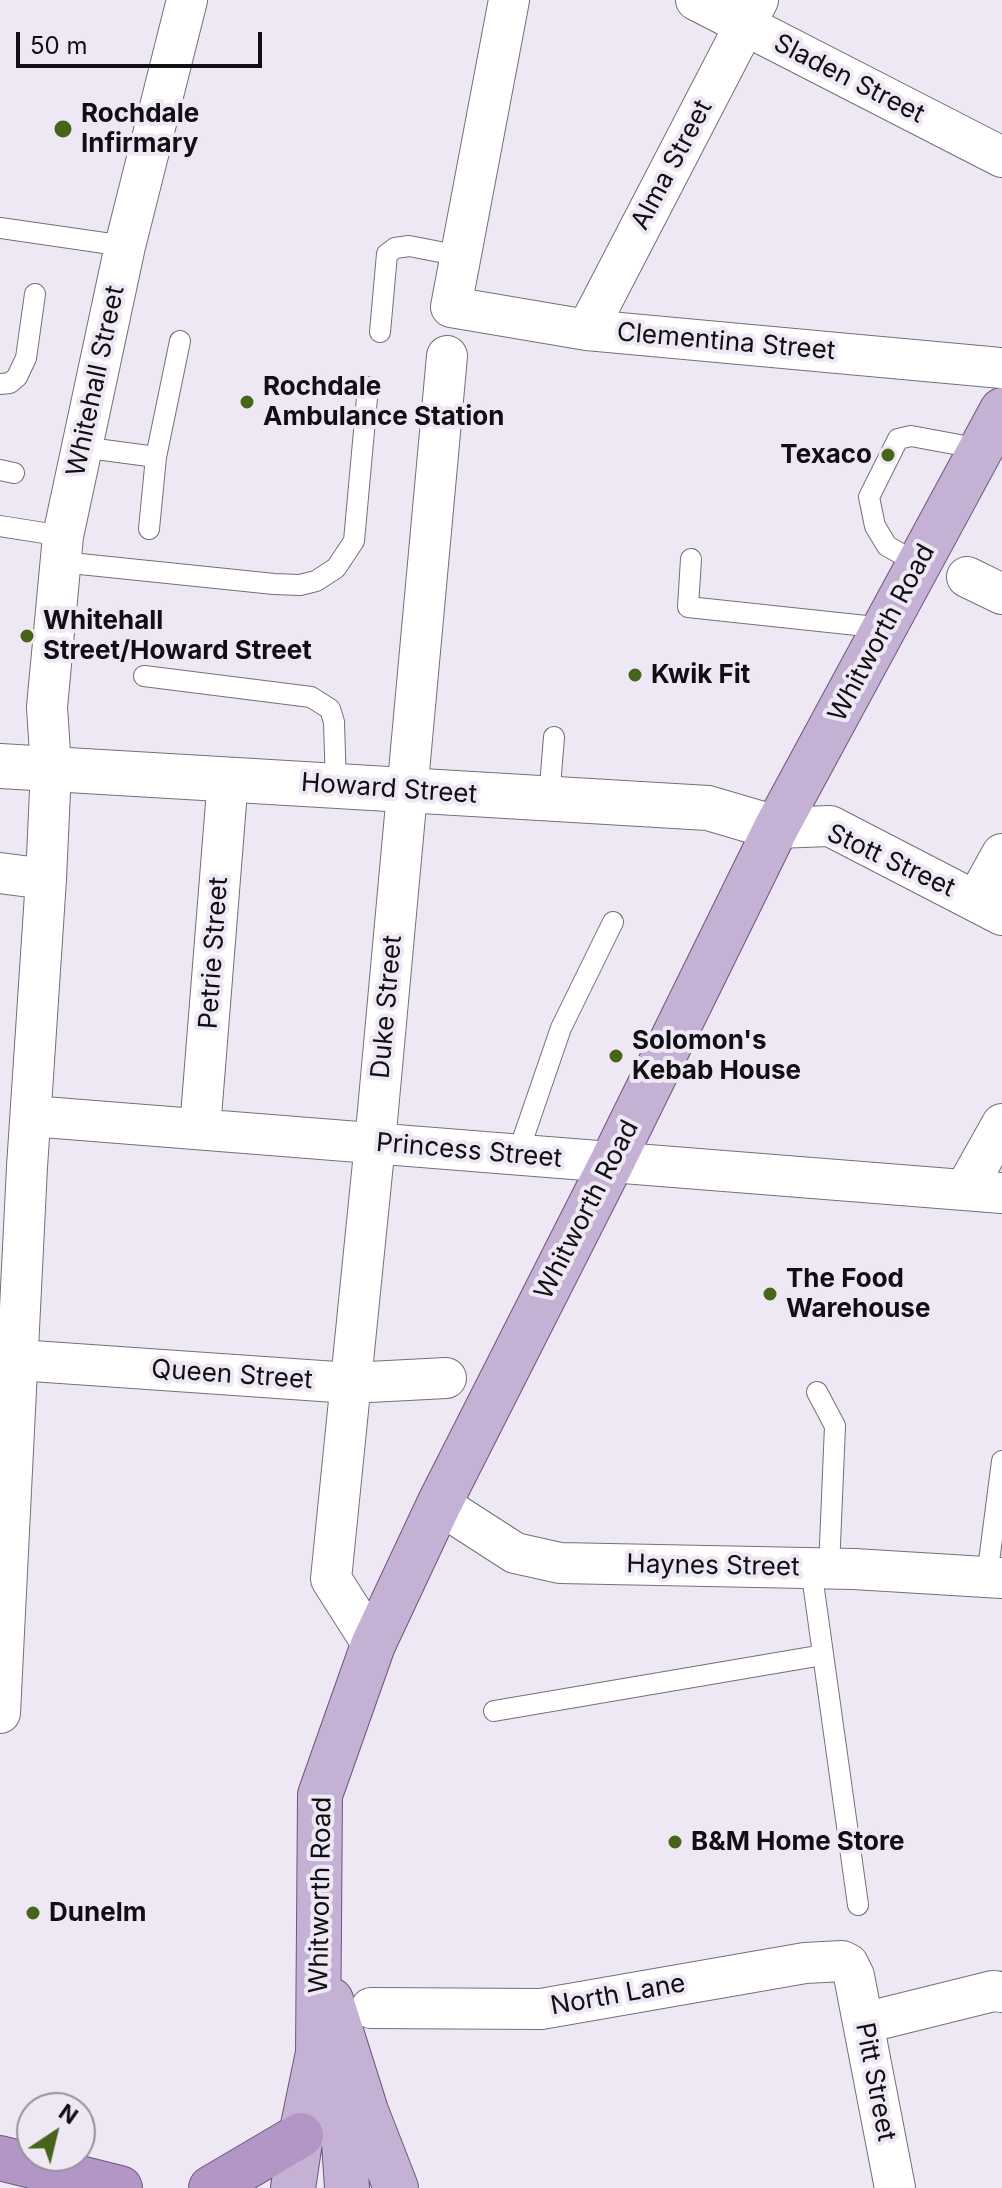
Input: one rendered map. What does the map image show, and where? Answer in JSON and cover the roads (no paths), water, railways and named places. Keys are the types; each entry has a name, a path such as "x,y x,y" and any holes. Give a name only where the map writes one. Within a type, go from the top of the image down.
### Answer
{"highway":[{"path":"211,2188 301,2135"},
{"path":"0,2158 120,2188"}],"main road":[{"name":"Whitworth Road","path":"293,2188 318,2053 320,1795 373,1645 439,1504 776,828 1002,410"},
{"path":"319,1959 366,2111 396,2188"},
{"name":"Whitworth Road","path":"318,2053 344,2142 347,2188"}],"street":[{"name":"Whitehall Street","path":"1,1713 18,1360 14,1166 31,1116 51,769 47,707 62,549 125,246 187,0"},
{"path":"461,256 509,0"},
{"name":"Sladen Street","path":"696,0 752,12 1002,157"},
{"name":"Alma Street","path":"587,330 752,12"},
{"name":"Clementina Street","path":"461,256 451,307 587,330 1002,368"},
{"name":"Duke Street","path":"373,1645 331,1579 375,1143 447,356"},
{"path":"967,577 1002,594"},
{"name":"Howard Street","path":"0,766 708,808 776,828"},
{"name":"Petrie Street","path":"200,1129 228,778"},
{"name":"Stott Street","path":"776,828 830,826 989,908"},
{"path":"989,908 1002,854"},
{"path":"0,873 46,879"},
{"name":"Princess Street","path":"31,1116 983,1192"},
{"path":"983,1192 1002,1124"},
{"name":"Queen Street","path":"18,1360 350,1383 446,1378"},
{"name":"Haynes Street","path":"439,1504 515,1553 560,1563 820,1568 995,1578"},
{"name":"North Lane","path":"371,2008 541,2009 832,1960 848,1964 854,1976"},
{"name":"Pitt Street","path":"854,1976 895,2188"},
{"path":"864,2023 993,1991 1002,1992"}],"lane":[{"path":"0,228 125,246"},
{"path":"380,332 387,254 395,248 409,246 461,256"},
{"path":"0,384 10,383 17,377 26,358 35,294"},
{"path":"149,529 156,457 180,341"},
{"path":"0,526 62,549 274,584 300,585 316,581 336,568 354,541 368,387"},
{"path":"919,564 887,546 875,526 869,497 898,439 911,436 981,449"},
{"path":"81,447 156,457"},
{"path":"691,559 688,607 885,628"},
{"path":"144,676 311,697 330,709 334,722 336,786"},
{"path":"549,799 554,737"},
{"path":"517,1156 561,1028 613,922"},
{"path":"817,1392 835,1426 820,1568 823,1655 858,1905"},
{"path":"995,1578 1002,1461"},
{"path":"494,1711 823,1655"}],"place":[{"name":"Rochdale Infirmary","path":"63,129"},
{"name":"Rochdale Ambulance Station","path":"247,402"},
{"name":"Texaco","path":"888,455"},
{"name":"Whitehall Street/Howard Street","path":"27,636"},
{"name":"Kwik Fit","path":"635,675"},
{"name":"Solomon's Kebab House","path":"616,1056"},
{"name":"The Food Warehouse","path":"770,1294"},
{"name":"B&M Home Store","path":"675,1842"},
{"name":"Dunelm","path":"33,1913"}]}
